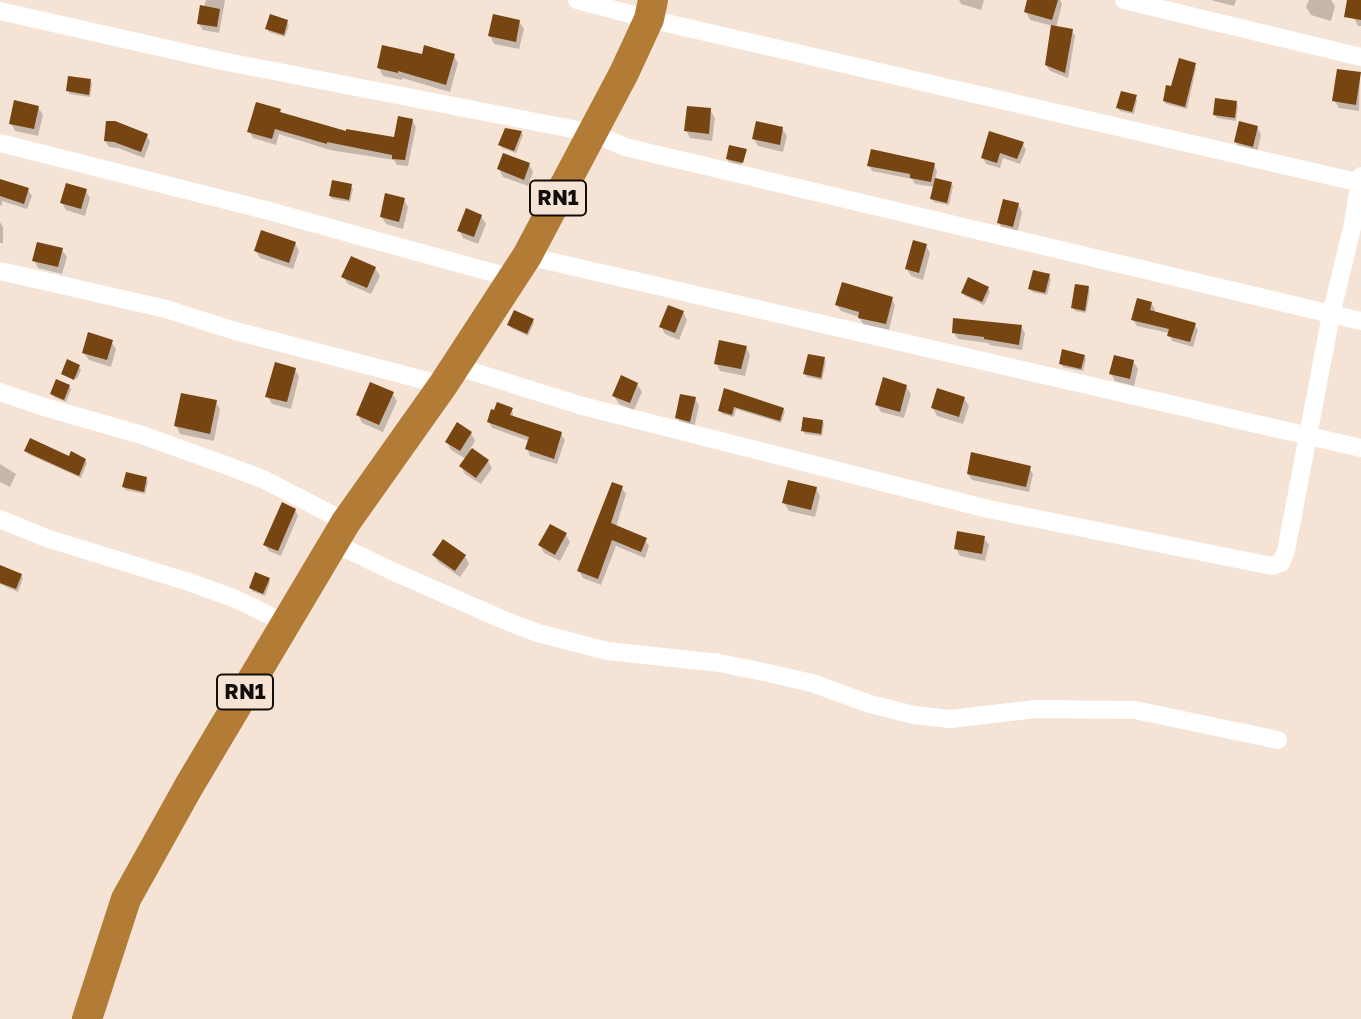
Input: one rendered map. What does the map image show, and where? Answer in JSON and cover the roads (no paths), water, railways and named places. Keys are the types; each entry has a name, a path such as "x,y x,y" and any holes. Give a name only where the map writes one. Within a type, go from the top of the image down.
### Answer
{"highway":[{"name":"RN1","path":"87,1019 126,900 189,786 340,532 449,376 520,267 593,132 651,9"}],"street":[{"path":"0,271 166,309 232,330 579,405 988,509 1272,566 1281,564 1286,551 1331,315 1361,180 651,9 577,0"},
{"path":"1124,0 1361,57"},
{"path":"0,10 217,60 593,132 625,147 1361,321"},
{"path":"0,143 269,211 1361,448"},
{"path":"0,392 142,435 275,485 340,532 506,621 538,633 607,651 720,663 812,682 870,704 914,715 950,719 1035,709 1135,710 1278,740"},
{"path":"0,519 46,538 236,599 287,624"}]}
